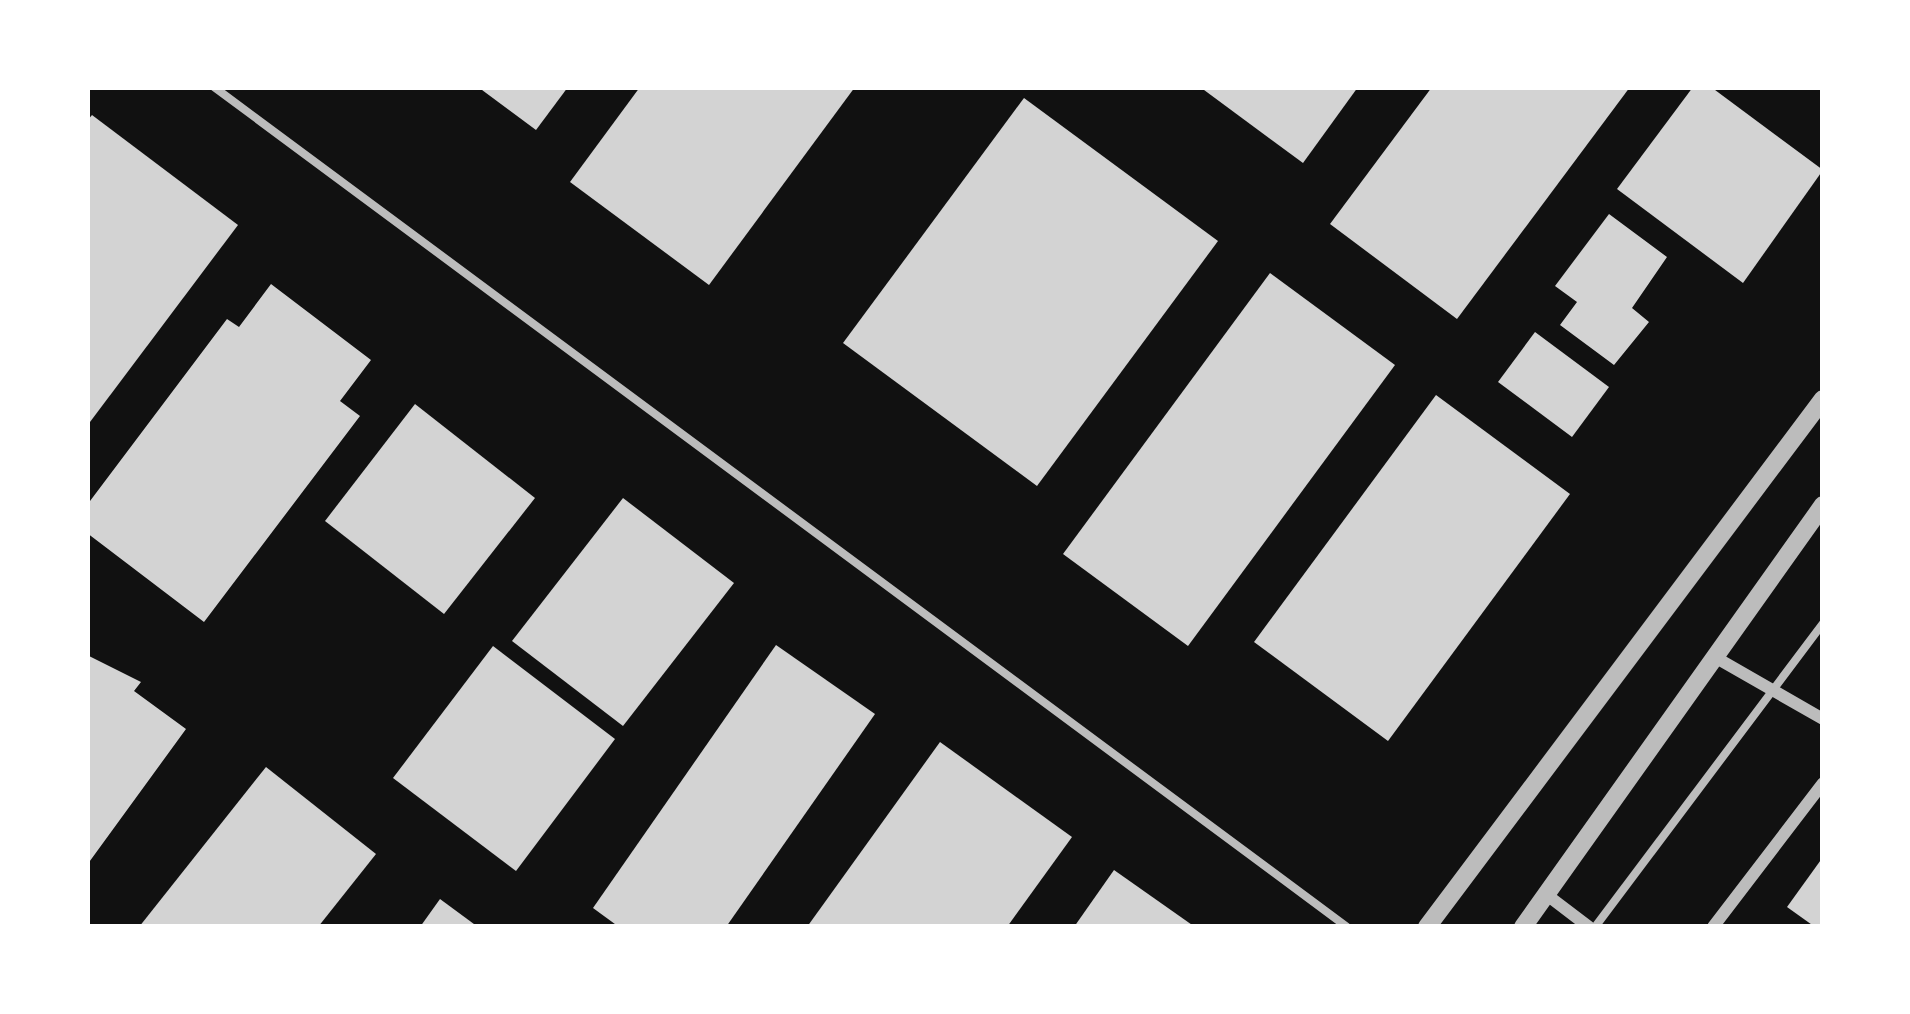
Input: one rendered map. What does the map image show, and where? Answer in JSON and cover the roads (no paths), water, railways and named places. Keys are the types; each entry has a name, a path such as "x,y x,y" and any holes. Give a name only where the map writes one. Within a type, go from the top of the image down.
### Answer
{"street":[{"path":"1427,927 1823,399"},
{"path":"1523,927 1823,505"},
{"path":"1712,655 1823,719"},
{"path":"1713,927 1823,783"},
{"path":"1546,896 1592,927"}],"lane":[{"path":"214,87 1347,927"},
{"path":"1592,927 1823,623"}]}
